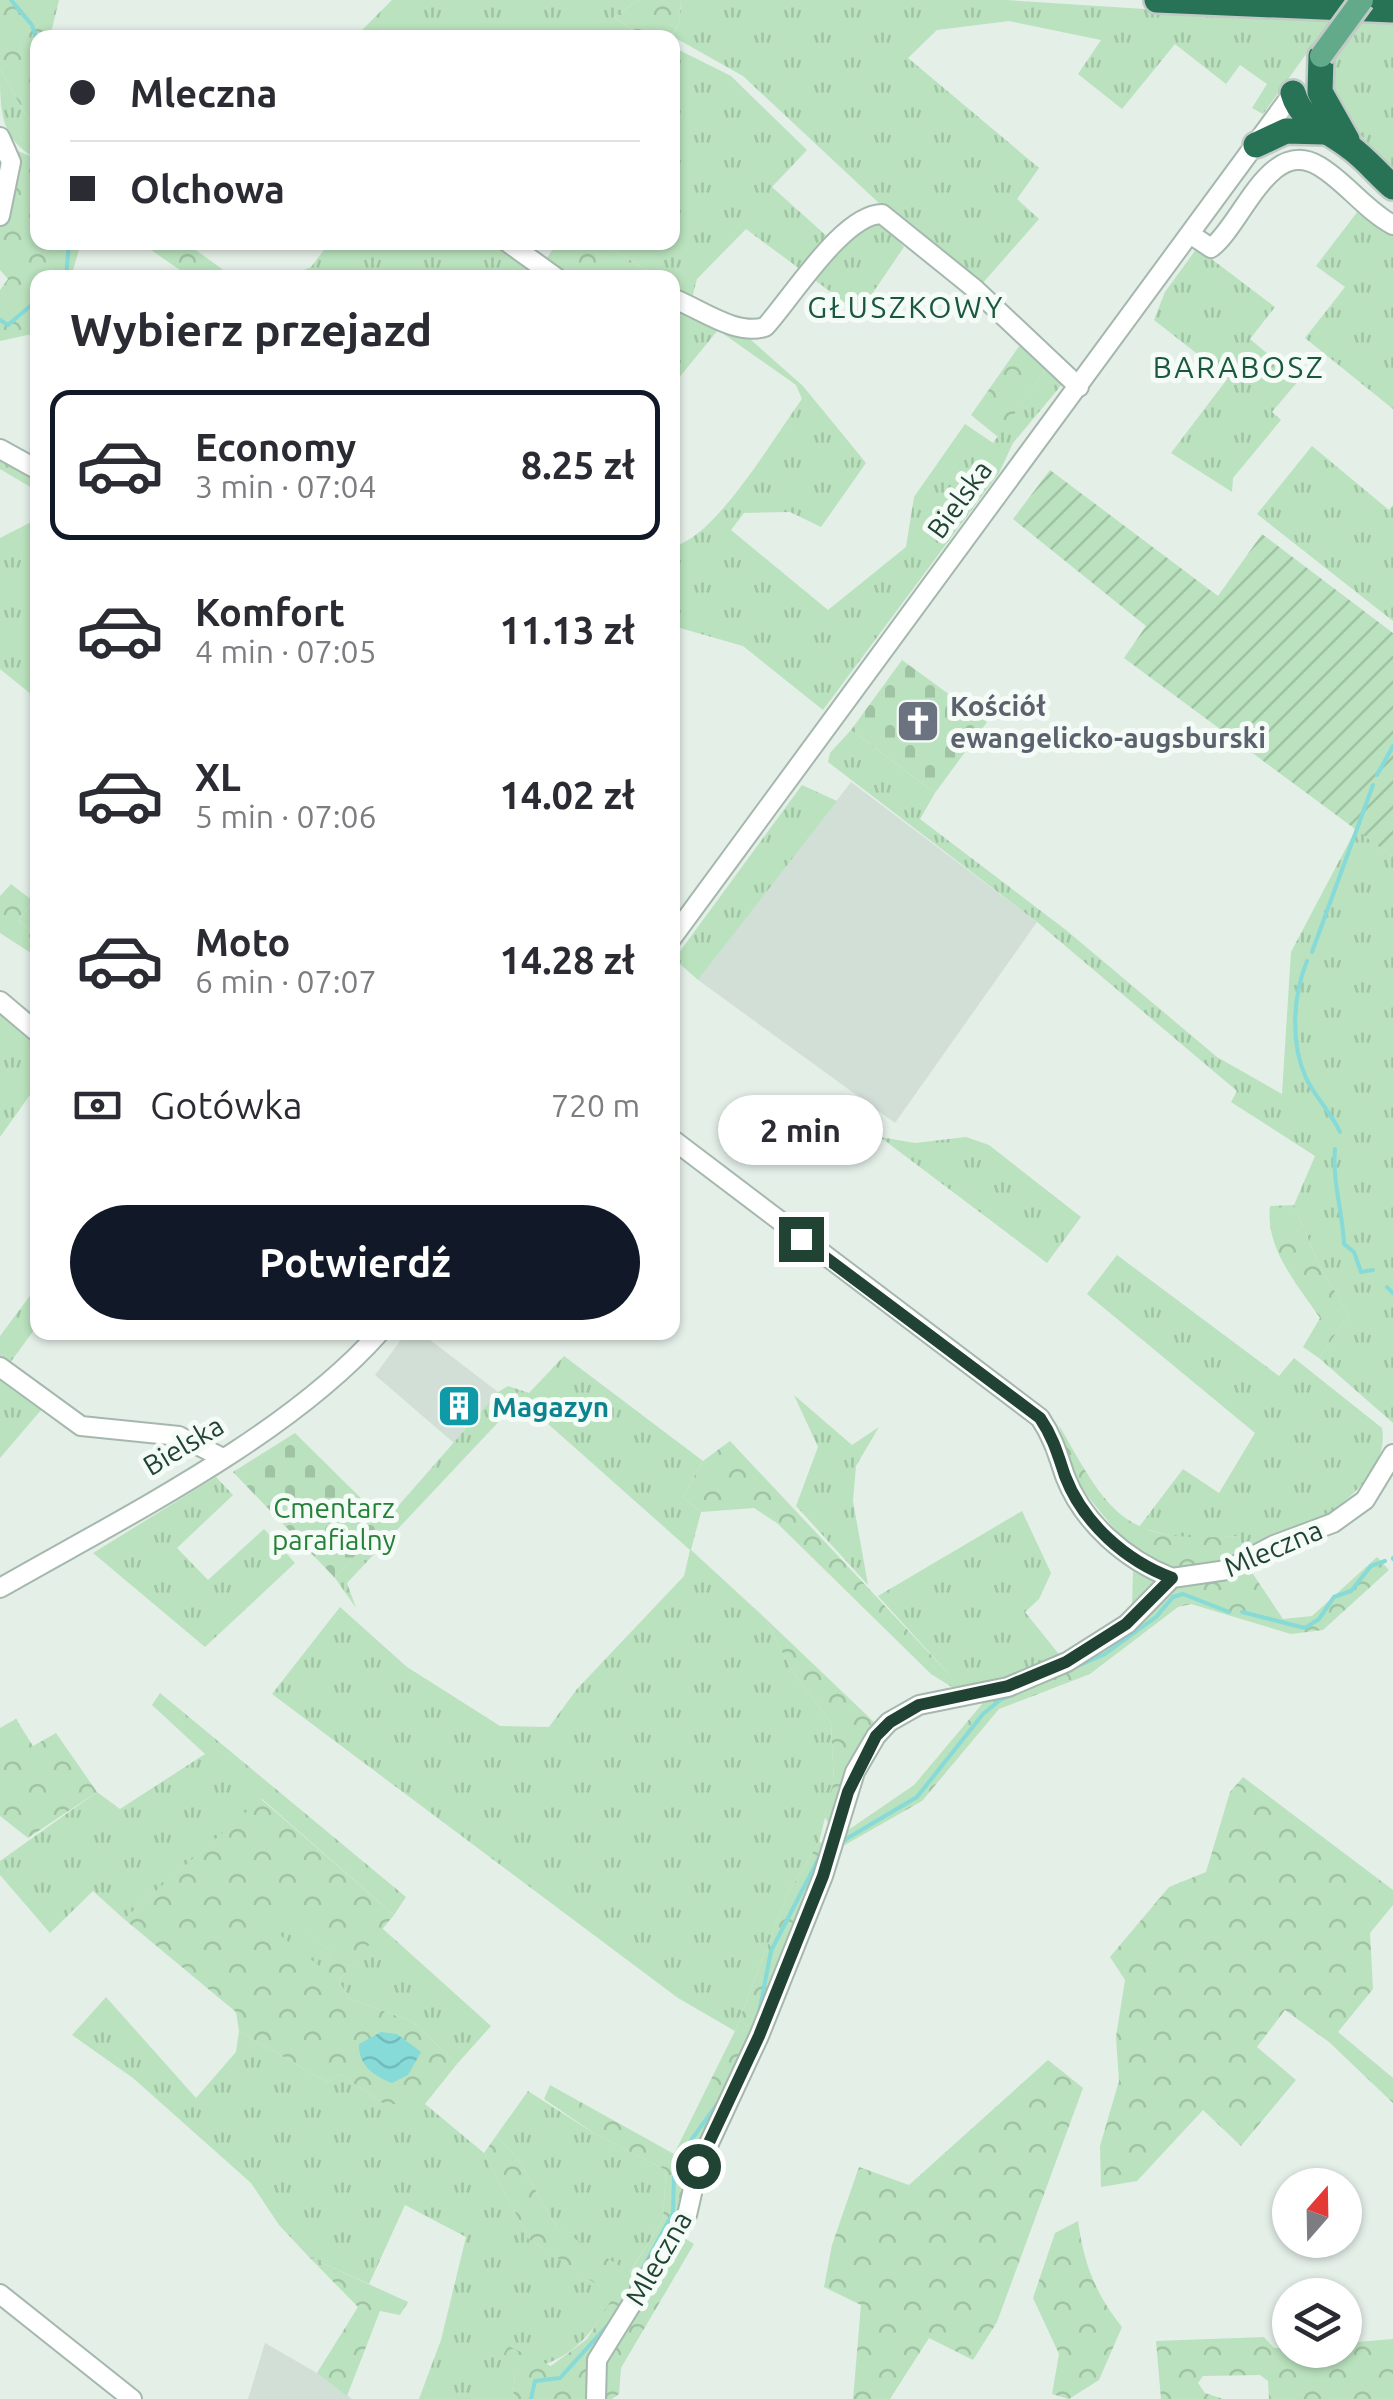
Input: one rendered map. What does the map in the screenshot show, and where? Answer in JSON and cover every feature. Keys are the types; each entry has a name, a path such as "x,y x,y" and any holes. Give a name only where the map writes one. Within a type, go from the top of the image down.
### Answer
{"highway":[{"path":"1157,0 1393,10"},
{"path":"1320,56 1320,92 1329,126"},
{"path":"1293,93 1296,105 1329,126 1393,188"},
{"path":"1256,145 1286,132 1329,126"}],"main road":[{"path":"1320,56 1362,0"}],"street":[{"name":"Bielska","path":"680,927 1293,93"},
{"path":"0,137 11,162 0,216"},
{"path":"1190,234 1211,248 1223,239 1264,179 1283,163 1301,158 1320,166 1393,225"},
{"path":"680,302 736,328 750,331 765,327 840,238 869,216 882,214 975,289 1078,387"},
{"path":"518,250 546,270"},
{"path":"0,449 30,466"},
{"path":"0,1002 30,1026"},
{"path":"680,1145 1040,1418 1052,1436 1066,1478 1091,1519 1136,1560 1172,1578"},
{"name":"Bielska","path":"0,1588 221,1457 330,1383 372,1340"},
{"path":"0,1367 81,1426 179,1436 221,1457"},
{"name":"Mleczna","path":"596,2399 596,2360 687,2215 698,2166 759,2036 823,1876 837,1823 865,1752 890,1722 919,1705 1008,1686 1066,1662 1126,1624 1172,1578 1228,1570 1274,1545 1333,1523 1365,1500 1393,1454"},
{"path":"0,2294 132,2399"}],"shaded area":[{"path":"851,782 1037,922 895,1123 698,980"},
{"path":"401,1340 430,1340 498,1392 454,1443 375,1375"},
{"path":"265,2343 317,2373 352,2399 248,2399"}],"green space":[{"path":"0,0 59,0 52,30 30,30 30,123 0,69"},
{"path":"392,0 638,0 614,17 633,30 362,30"},
{"path":"638,0 681,0 675,30 633,30 614,17"},
{"path":"681,0 1006,0 1330,21 1263,114 1252,108 1267,84 1240,65 1226,84 1175,44 1122,109 1078,74 1101,40 1009,21 937,30 908,58 1039,168 1017,199 1039,219 981,285 881,205 743,76 680,41 680,30 675,30"},
{"path":"1360,23 1393,24 1393,170 1350,122 1334,93 1333,62"},
{"path":"680,50 731,76 807,150 772,187 830,239 872,210 904,247 859,313 746,229 697,279 692,298 680,290 680,270 647,270 613,250 680,250"},
{"path":"0,69 30,123 30,154 9,133 1,98"},
{"path":"16,150 30,156 30,250 79,250 73,270 30,270 30,335 0,341 0,290 8,279 0,270 0,229"},
{"path":"1358,211 1393,232 1393,409 1305,338 1345,287 1316,266"},
{"path":"1197,248 1275,307 1250,339 1299,380 1272,412 1281,420 1233,478 1232,492 1171,453 1228,378 1154,320 1165,292"},
{"path":"151,250 196,250 223,270 180,270"},
{"path":"324,250 522,250 531,269 304,270"},
{"path":"552,250 613,250 647,270 559,270 544,262"},
{"path":"680,308 750,339 803,386 866,463 821,527 790,512 744,513 731,530 828,610 906,547 914,497 965,424 993,443 1046,369 1064,382 1013,443 999,473 823,710 743,646 680,628 680,543 707,525 725,506 802,399 796,385 718,330 680,376"},
{"path":"1020,345 1046,369 998,437 971,415"},
{"path":"1312,446 1389,510 1393,505 1393,621 1257,514"},
{"path":"0,454 30,473 30,487 0,469"},
{"path":"1050,470 1218,596 1262,534 1393,633 1393,857 1124,658 1146,626 1013,519"},
{"path":"30,523 30,693 0,669 0,538"},
{"path":"902,660 987,722 935,793 851,730"},
{"path":"851,730 935,793 920,819 1066,930 1217,1057 1282,1094 1291,952 1356,829 1393,857 1393,1423 1319,1358 1349,1315 1319,1265 1294,1205 1315,1156 1231,1102 1237,1091 1037,922 828,762 830,753"},
{"path":"802,785 837,801 698,980 680,964 680,951"},
{"path":"11,884 30,899 18,921 30,930 30,952 0,933 0,896"},
{"path":"30,905 30,930 18,921"},
{"path":"0,1010 30,1034 30,1095 0,1137"},
{"path":"880,1137 915,1143 966,1137 989,1145 1081,1217 1047,1263"},
{"path":"1294,1205 1319,1265 1349,1315 1319,1358 1303,1347 1320,1318 1285,1266 1270,1222 1270,1206"},
{"path":"1117,1255 1279,1376 1294,1358 1382,1428 1381,1451 1371,1473 1354,1492 1309,1526 1245,1557 1239,1536 1186,1540 1139,1527 1183,1469 1219,1493 1255,1433 1087,1294"},
{"path":"30,1296 30,1336 7,1367 0,1361 0,1336"},
{"path":"564,1356 703,1461 683,1497 701,1512 691,1550 765,1618 791,1669 831,1723 834,1781 819,1842 787,1895 735,2031 678,1998 272,1694 340,1607 407,1667 500,1726 549,1727 577,1689 684,1576 690,1550 520,1399 347,1583 356,1608 335,1578 498,1392 508,1386 529,1393"},
{"path":"0,1375 42,1409 0,1458"},
{"path":"794,1395 852,1445 879,1427 856,1466 853,1501 868,1585 796,1506 818,1447"},
{"path":"1059,1425 1093,1483 1126,1518 1146,1529 1171,1535 1239,1536 1247,1565 1283,1619 1312,1616 1377,1557 1389,1570 1323,1630 1291,1634 1191,1604 1178,1607 1090,1674 999,1709 922,1801 836,1850 841,1835 914,1785 988,1697 1130,1625 1158,1580 1132,1608 1133,1571 1123,1562 1129,1547 1072,1477"},
{"name":"Cmentarz parafialny","path":"295,1433 385,1522 335,1578 233,1472"},
{"path":"730,1441 949,1674 931,1674 777,1523 754,1508 701,1512 683,1497 703,1461"},
{"path":"216,1477 233,1495 177,1548 208,1580 264,1529 295,1563 205,1647 93,1553"},
{"path":"1022,1511 1051,1573 1039,1599 1025,1612 1062,1658 1006,1679 955,1689 931,1674 949,1674 878,1596"},
{"path":"765,1618 876,1724 831,1827 824,1816 834,1781 831,1723 791,1669"},
{"path":"160,1693 406,1897 394,1915 262,1799 124,1919 93,1891 50,1933 0,1875 0,1861 97,1792 120,1809 205,1754 152,1705"},
{"path":"16,1719 33,1746 56,1733 97,1792 28,1838 0,1816 0,1728"},
{"path":"1243,1777 1393,1890 1393,1905 1370,1933 1373,1989 1338,2032 1393,2078 1393,2103 1329,2042 1285,2010 1257,2047 1296,2080 1241,2146 1203,2110 1137,2181 1101,2187 1100,2146 1119,2081 1116,2037 1125,1980 1110,1957 1169,1887 1206,1872 1230,1792"},
{"path":"261,1799 394,1915 339,1981 348,1998 413,2022 457,2064 425,2104 384,2104 340,2074 327,2082 239,2031 236,2012 124,1919","holes":["282,1907 330,1952 322,1968 262,1921"]},
{"path":"819,1842 828,1845 673,2231 694,2244 621,2368 619,2394 612,2399 513,2399 515,2372 501,2359 508,2346 551,2366 587,2339 614,2296 529,2239 484,2153 496,2136 517,2158 557,2228 630,2272 663,2220 666,2170 595,2134 544,2099 550,2085 674,2154 735,2031 787,1895"},
{"path":"282,1906 330,1952 322,1969 261,1921"},
{"path":"382,1928 491,2026 457,2064 413,2022 348,1998 339,1981"},
{"path":"106,1997 196,2098 236,2052 239,2031 327,2082 340,2074 384,2104 425,2104 484,2153 529,2239 615,2296 575,2347 550,2362 515,2372 513,2399 419,2399 441,2340 466,2237 405,2205 369,2284 309,2257 279,2225 251,2183 133,2078 72,2035"},
{"path":"1048,2060 1083,2088 997,2322 973,2360 929,2338 890,2399 853,2399 861,2305 824,2287 832,2245 859,2167 909,2185"},
{"path":"528,2091 595,2134 666,2170 663,2220 629,2273 557,2228 517,2158 496,2136"},
{"path":"1078,2221 1092,2277 1122,2327 1099,2380 1069,2399 1052,2394 1059,2354 1033,2298 1055,2233"},
{"path":"309,2257 408,2302 400,2315 380,2311 347,2396 317,2373 358,2307"},
{"path":"1264,2337 1272,2346 1272,2368 1362,2368 1362,2342 1393,2339 1393,2399 1269,2399 1268,2381 1260,2375 1203,2376 1198,2383 1205,2393 1223,2399 1161,2399 1156,2341"}],"water":[{"path":"381,2032 397,2034 421,2052 408,2075 392,2083 369,2069 359,2051 359,2044"}],"waterway":[{"path":"11,0 34,30"},
{"path":"67,270 68,250"},
{"path":"0,320 8,325 30,307"},
{"path":"1377,775 1393,746"},
{"path":"1312,952 1373,785"},
{"path":"1307,961 1296,1004 1297,1050 1306,1078 1340,1132"},
{"path":"1335,1149 1344,1244 1354,1252 1361,1272 1373,1270"},
{"path":"1387,1287 1393,1293"},
{"path":"1242,1612 1305,1628 1319,1619 1334,1597 1351,1591 1371,1566 1385,1561"},
{"path":"841,1842 917,1797 983,1714 1000,1700 1105,1654 1156,1617 1173,1597 1183,1594 1229,1612"},
{"path":"759,2013 771,1951 820,1856"},
{"path":"674,2164 718,2103"},
{"path":"637,2279 673,2213 674,2173"},
{"path":"531,2399 535,2381 560,2378 608,2325"}],"place":[{"name":"Kościół ewangelicko-augsburski","path":"918,721"},
{"name":"Magazyn","path":"459,1406"}],"district":[{"name":"GŁUSZKOWY","path":"906,307"},
{"name":"BARABOSZ","path":"1239,367"}],"route":[{"path":"698,2166 759,2036 823,1876 848,1792 876,1736 890,1722 919,1705 1008,1686 1048,1672 1126,1624 1172,1578 1114,1544 1091,1519 1066,1478 1052,1436 1040,1418 801,1239"}]}
